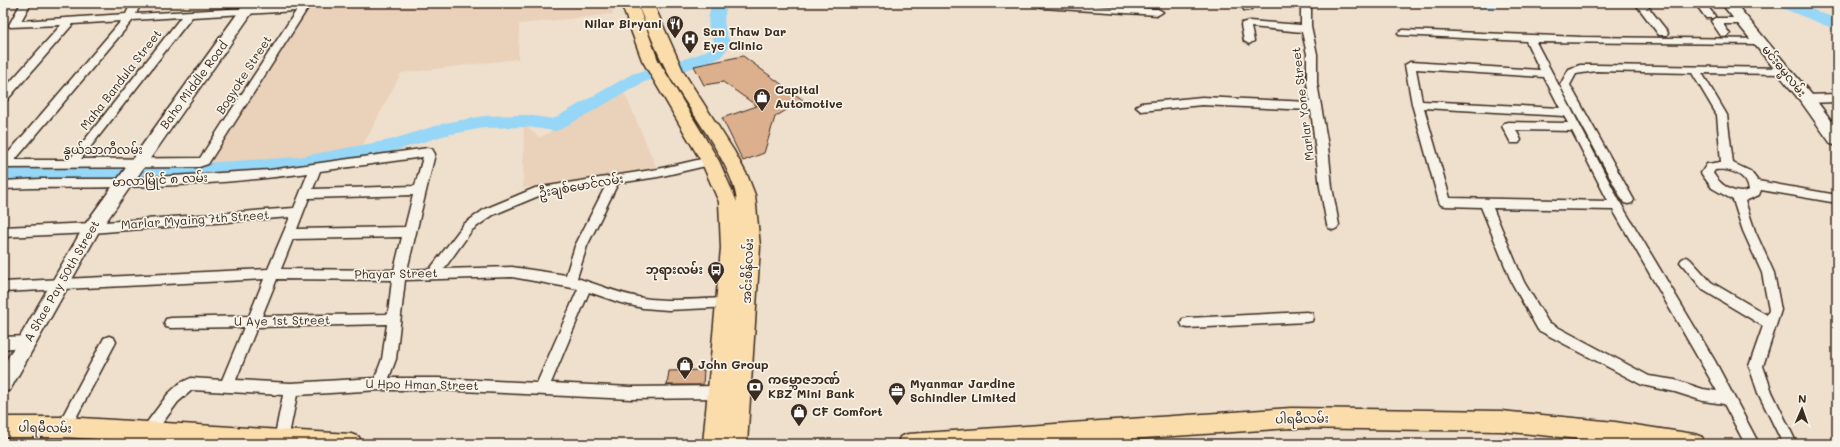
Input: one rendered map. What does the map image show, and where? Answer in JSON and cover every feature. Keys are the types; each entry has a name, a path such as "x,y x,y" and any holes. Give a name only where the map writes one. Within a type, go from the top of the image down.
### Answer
{"main road":[{"name":"အင်းစိန်လမ်း","path":"629,3 665,69 707,140 739,177 746,195 750,247 736,444"},
{"name":"အင်းစိန်လမ်း","path":"646,3 665,69"},
{"name":"အင်းစိန်လမ်း","path":"707,140 710,162 728,202 731,248 714,444"},
{"name":"ပါရမီလမ်း","path":"908,444 1291,418 1502,421 1615,432 1694,444"},
{"name":"ပါရမီလမ်း","path":"3,427 64,427 247,441 281,440 351,444"}],"street":[{"path":"26,3 14,25 189,14 250,7 304,6"},
{"path":"4,164 130,17 136,3"},
{"name":"Marlar Yone Street","path":"1306,3 1306,29 1312,54 1312,83 1326,187 1333,225"},
{"path":"1640,3 1663,34"},
{"path":"1700,3 1710,16"},
{"name":"မင်းဓမ္မလမ်း","path":"1728,3 1807,99 1837,140"},
{"name":"Bogyoke Street","path":"204,161 304,6"},
{"path":"1043,6 1158,12"},
{"name":"Baho Middle Road","path":"124,182 250,7"},
{"name":"Maha Bandula Street","path":"73,162 189,14"},
{"path":"3,97 70,21"},
{"path":"1725,34 1716,21 1744,21"},
{"path":"1249,41 1246,25 1249,24 1306,29"},
{"path":"1403,33 1581,40 1760,41"},
{"path":"1529,38 1616,206 1729,399 1752,444"},
{"path":"1548,74 1410,65 1417,104 1445,202 1616,206"},
{"path":"1628,200 1565,85 1568,75 1574,70 1596,68 1784,71"},
{"path":"1695,70 1722,115 1727,165"},
{"path":"1807,99 1837,98"},
{"path":"1141,107 1202,101 1315,106"},
{"path":"1417,104 1567,112"},
{"path":"1515,140 1508,126 1575,127"},
{"name":"မာလာမြိုင် ၈ လမ်း","path":"3,185 124,182 270,174 428,152 429,154 421,190"},
{"name":"နွယ်သာကီလမ်း","path":"4,164 73,162 137,164 199,163 204,161"},
{"name":"ဦးချစ်မောင်လမ်း","path":"433,274 468,227 489,212 539,191 658,173 710,162"},
{"path":"1727,165 1741,171 1750,178 1755,185 1755,192 1748,196 1738,197 1722,190 1710,181 1707,173 1710,167 1727,165"},
{"path":"227,385 316,168"},
{"path":"570,281 581,246 614,180"},
{"name":"A Shae Pay 50th Street","path":"3,384 92,228 124,182"},
{"path":"1755,185 1837,199"},
{"path":"306,194 421,190 399,275 389,359 380,384"},
{"path":"1738,197 1750,231 1768,273 1775,310 1756,366 1765,393 1790,444"},
{"path":"1486,204 1518,283 1543,326 1647,381 1675,386 1703,395 1729,399"},
{"name":"Marlar Myaing 7th Street","path":"3,232 92,228 298,212"},
{"path":"289,234 409,232"},
{"path":"1686,262 1707,286 1770,324"},
{"name":"Phayar Street","path":"3,287 273,274 399,275 484,271 512,272 570,281 621,298 643,303 668,305 727,304"},
{"path":"541,390 585,286"},
{"path":"1188,324 1307,317"},
{"name":"U Aye 1st Street","path":"171,323 393,319"},
{"path":"3,343 27,342"},
{"path":"64,427 110,342"},
{"name":"U Hpo Hman Street","path":"147,433 177,393 187,385 227,385 291,389 380,384 439,384 541,390 631,393 719,392"},
{"path":"281,440 291,389"}],"shaded area":[{"path":"311,3 610,3 613,14 519,24 518,59 401,73 362,147 302,159 206,167"},
{"path":"624,92 657,169 523,188 524,124 539,138"}],"building":[{"name":"Capital Automotive","path":"743,56 803,100 775,117 764,153 743,161 722,118 757,106 723,82 704,85 694,66"},
{"name":"John Group","path":"704,370 703,385 667,385 669,371"}],"waterway":[{"path":"3,175 157,173 298,164 391,146 445,129 484,122 527,121 555,125 638,78 700,60 714,54 723,44 718,34 716,23 718,8 721,3"},
{"path":"1468,3 1491,3"},
{"path":"1782,3 1837,25"}],"place":[{"name":"Nilar Biryani","path":"675,39"},
{"name":"San Thaw Dar Eye Clinic","path":"690,54"},
{"name":"Capital Automotive","path":"762,112"},
{"name":"ဘုရားလမ်း","path":"716,285"},
{"name":"John Group","path":"685,380"},
{"name":"ကမ္ဘောဇဘဏ် KBZ Mini Bank","path":"755,402"},
{"name":"Myanmar Jardine Schindler Limited","path":"897,406"},
{"name":"CF Comfort","path":"799,427"}]}
